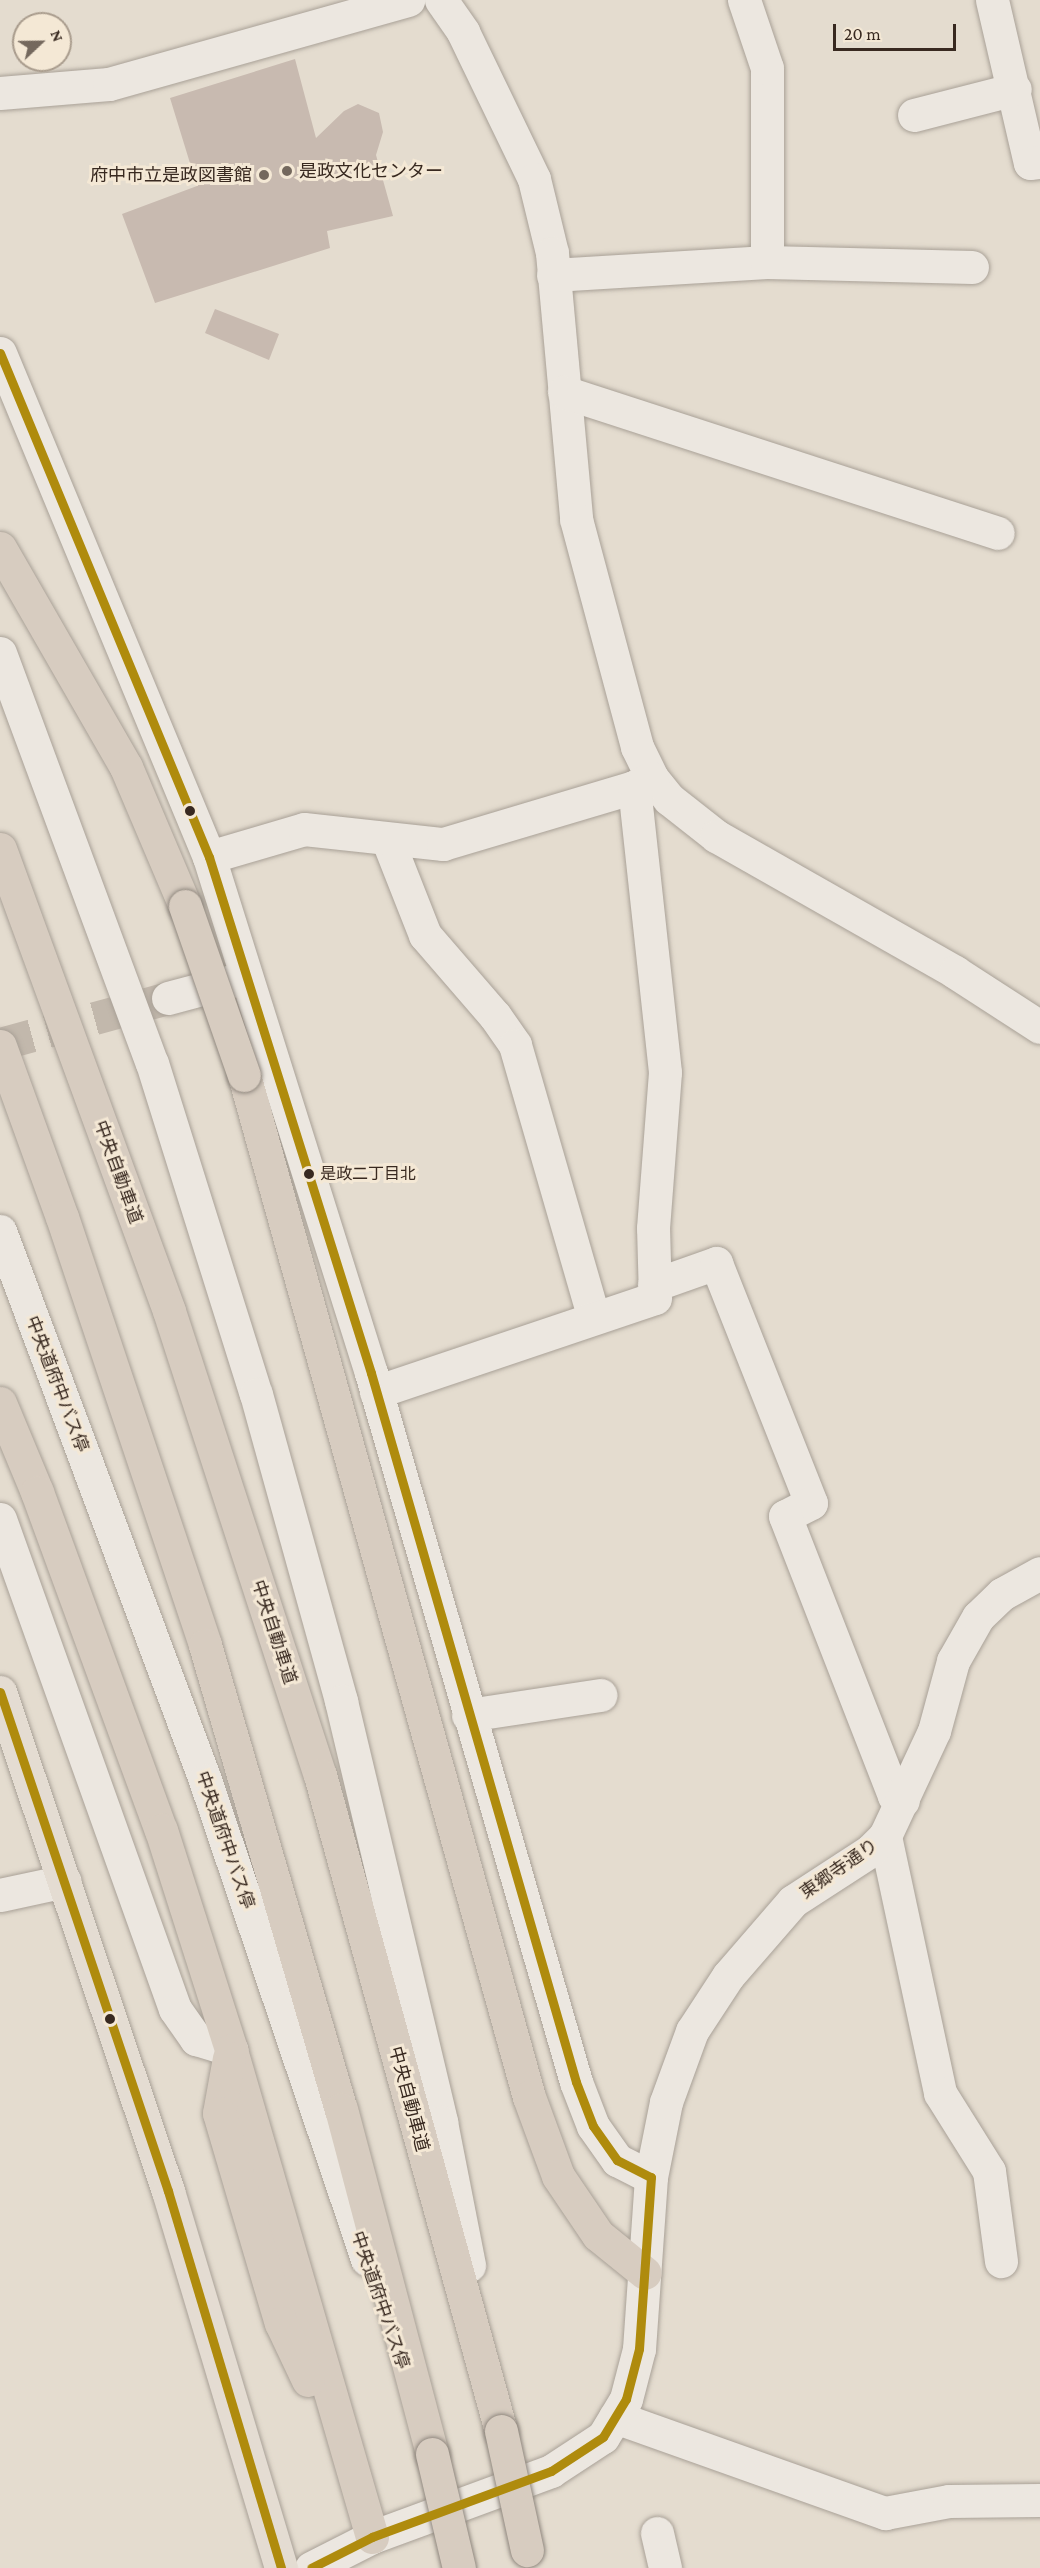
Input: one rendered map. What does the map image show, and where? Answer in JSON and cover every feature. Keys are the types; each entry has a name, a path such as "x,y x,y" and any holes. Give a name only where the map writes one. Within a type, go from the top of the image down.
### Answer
{"highway":[{"path":"0,548 126,767 185,906 244,1075 529,2097 558,2176 598,2235 645,2273"},
{"name":"中央自動車道","path":"0,849 169,1311 320,1775 501,2431 529,2559"},
{"path":"0,1046 62,1217 205,1645 341,2109 432,2454 459,2568"},
{"path":"0,1403 37,1492 161,1830 231,2050 348,2463 372,2537"}],"main road":[{"path":"0,1692 168,2191 281,2568"}],"street":[{"path":"0,93 109,84 408,0"},
{"path":"376,1392 655,1298 653,1228 665,1072 643,782 637,747 576,519 552,252 534,179 469,42 441,0"},
{"path":"744,0 767,68 766,262"},
{"path":"992,0 1015,89 1030,164 1040,162"},
{"path":"914,115 1015,89"},
{"path":"554,275 766,262 972,267"},
{"path":"0,353 209,857 376,1392 468,1715 593,2126 617,2160 651,2177"},
{"path":"564,392 998,533"},
{"path":"0,653 152,1063 256,1394 341,1701 441,2122 501,2431"},
{"path":"209,857 304,830 388,841 443,844 643,782"},
{"path":"643,782 716,836 955,972 1040,1027"},
{"path":"388,841 425,934 495,1016 515,1045 594,1318"},
{"path":"168,998 248,976"},
{"name":"中央道府中バス停","path":"0,1231 205,1780 432,2454"},
{"path":"654,1285 716,1263 811,1503 785,1516 894,1796 903,1801"},
{"path":"0,1519 175,2009 196,2039 231,2050"},
{"name":"東郷寺通り","path":"311,2568 372,2537 551,2471 603,2437 626,2398 639,2349 651,2177 666,2102 692,2031 728,1976 793,1901 870,1851 885,1836 934,1731 953,1660 978,1617 1002,1594 1040,1573"},
{"path":"468,1715 601,1695"},
{"path":"885,1836 940,2093 989,2171 1001,2261"},
{"path":"0,1895 65,1881"},
{"path":"615,2417 885,2513 949,2501 1040,2500"},
{"path":"657,2533 665,2568"}],"building":[{"name":"是政文化センター","path":"295,59 316,138 344,111 358,104 379,113 383,132 376,155 393,216 327,231 330,248 155,303 122,214 197,186 170,98"},
{"path":"215,309 279,334 269,360 205,333"}],"tunnel":[{"path":"0,1044 168,998"}],"transit line":[{"path":"0,353 209,857 371,1373 576,2082 593,2126 617,2160 651,2177 639,2349 626,2399 603,2437 551,2471 372,2537 311,2568"},
{"path":"0,1692 168,2191 281,2568"}],"place":[{"name":"是政文化センター","path":"287,171"},
{"name":"府中市立是政図書館","path":"264,175"},
{"name":"是政二丁目北","path":"309,1174"}]}
